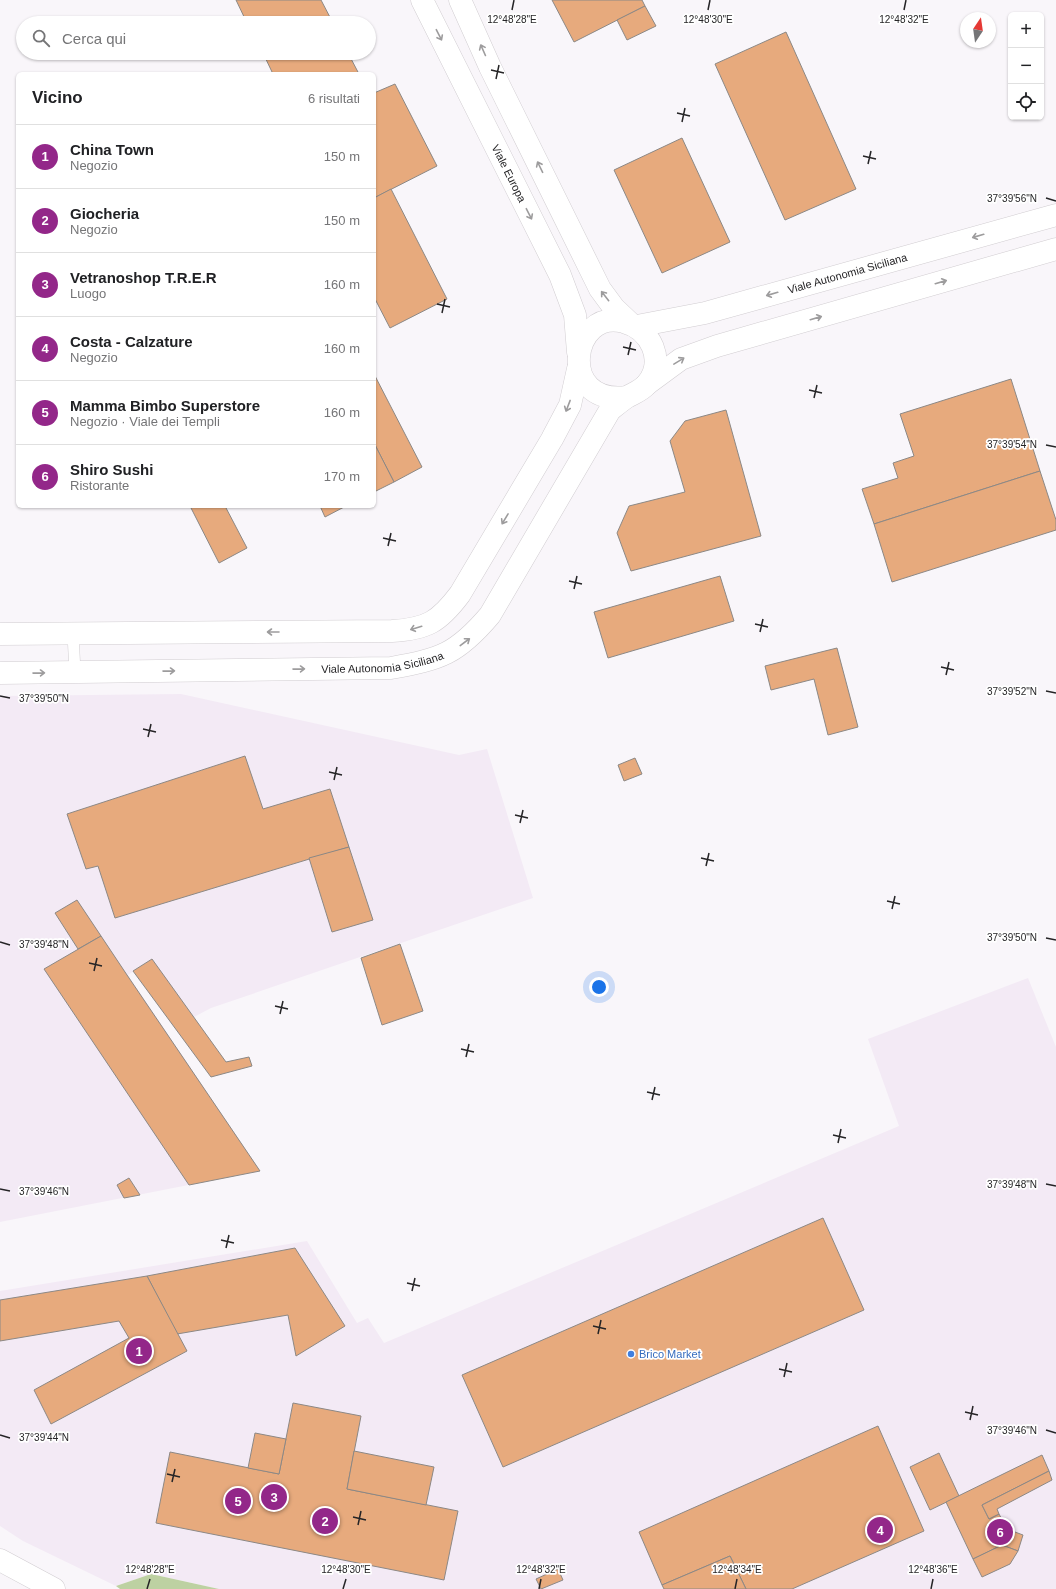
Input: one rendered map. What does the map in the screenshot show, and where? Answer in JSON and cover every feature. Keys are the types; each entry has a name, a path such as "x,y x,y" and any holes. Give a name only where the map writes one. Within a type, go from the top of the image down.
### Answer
{"street":[{"name":"Viale Europa","path":"422,0 560,275 575,315 578,360"},
{"path":"460,0 490,67 600,289 614,308 645,333 652,342 656,364 648,384"},
{"name":"Viale Autonomia Siciliana","path":"0,634 392,631 409,630 430,624 445,613 460,594 552,440 570,405 582,341 589,332 598,325 609,321 620,321 634,325 705,313 1056,214"},
{"path":"1010,228 1018,259"},
{"name":"Viale Autonomia Siciliana","path":"0,673 391,668 423,662 450,653 472,636 490,615 610,410 627,397 638,392 681,360 717,346 1056,249"},
{"name":"Viale Autonomia Siciliana","path":"578,360 587,385 602,396 614,399 627,397"},
{"path":"0,1560 54,1589"}],"lane":[{"path":"73,634 74,672"}],"shaded area":[{"path":"181,694 459,755 487,749 533,898 211,1008 194,1017 151,959 128,975 260,1171 0,1222 0,696"},
{"path":"1028,978 1056,1047 1056,1589 219,1589 151,1574 116,1586 23,1541 0,1526 0,1291 307,1241 357,1323 368,1318 384,1343 899,1126 868,1039"}],"green space":[{"path":"151,1574 219,1589 120,1589 116,1586"}],"building":[{"path":"236,0 321,0 329,16 244,16"},
{"path":"552,0 642,0 645,6 574,42"},
{"path":"645,6 656,26 627,40 617,20"},
{"path":"786,32 856,189 785,220 715,64"},
{"path":"266,60 352,60 358,72 272,72"},
{"path":"395,84 437,166 376,197 376,92"},
{"path":"682,138 730,242 662,273 614,170"},
{"path":"391,189 447,299 390,328 376,301 376,197"},
{"path":"376,378 422,467 394,482 376,447"},
{"path":"1011,379 1040,471 874,524 862,489 898,478 893,463 914,456 900,414"},
{"path":"726,410 761,536 631,571 617,533 629,506 685,492 670,441 685,421"},
{"path":"376,447 394,482 376,491"},
{"path":"1040,471 1056,520 1056,530 892,582 874,524"},
{"path":"191,508 226,508 247,548 219,563"},
{"path":"321,508 342,508 325,517"},
{"path":"720,576 734,621 608,658 594,612"},
{"path":"837,648 858,727 828,735 814,679 771,690 765,666"},
{"path":"245,756 263,809 330,789 349,847 115,918 98,866 86,869 67,814"},
{"path":"635,758 642,774 624,781 618,765"},
{"path":"349,847 373,920 332,932 309,858"},
{"path":"77,900 101,936 78,949 55,913"},
{"path":"101,936 260,1171 189,1185 44,969"},
{"path":"400,944 423,1011 382,1025 361,958"},
{"path":"152,959 226,1062 249,1057 252,1066 211,1077 133,971"},
{"path":"129,1178 140,1195 124,1198 117,1185"},
{"path":"823,1218 864,1310 503,1467 462,1375"},
{"path":"295,1248 345,1326 296,1356 288,1315 177,1334 147,1276"},
{"path":"147,1276 187,1351 51,1424 34,1390 129,1338 119,1321 0,1341 0,1300"},
{"path":"293,1403 361,1416 347,1489 458,1511 444,1580 156,1523 170,1452 279,1474"},
{"path":"878,1426 924,1531 792,1589 746,1589 730,1556 662,1585 639,1532"},
{"path":"255,1433 286,1439 279,1474 248,1468"},
{"path":"354,1451 434,1467 426,1505 347,1489"},
{"path":"939,1453 959,1496 930,1510 910,1467"},
{"path":"1042,1455 1049,1471 982,1505 989,1519 999,1514 1007,1529 1023,1535 1018,1551 1002,1545 973,1559 946,1502"},
{"path":"1049,1471 1052,1480 997,1509 999,1514 989,1519 982,1505"},
{"path":"1002,1545 1018,1551 1010,1564 982,1577 973,1559"},
{"path":"730,1556 746,1589 664,1589 662,1585"},
{"path":"558,1569 563,1580 541,1589 536,1579"}],"place":[{"name":"China Town","path":"139,1351"},
{"name":"Brico Market","path":"631,1354"},
{"name":"Vetranoshop T.R.E.R","path":"274,1497"},
{"name":"Mamma Bimbo Superstore","path":"238,1501"},
{"name":"Giocheria","path":"325,1521"},
{"name":"Costa - Calzature","path":"880,1530"},
{"name":"Shiro Sushi","path":"1000,1532"}]}
